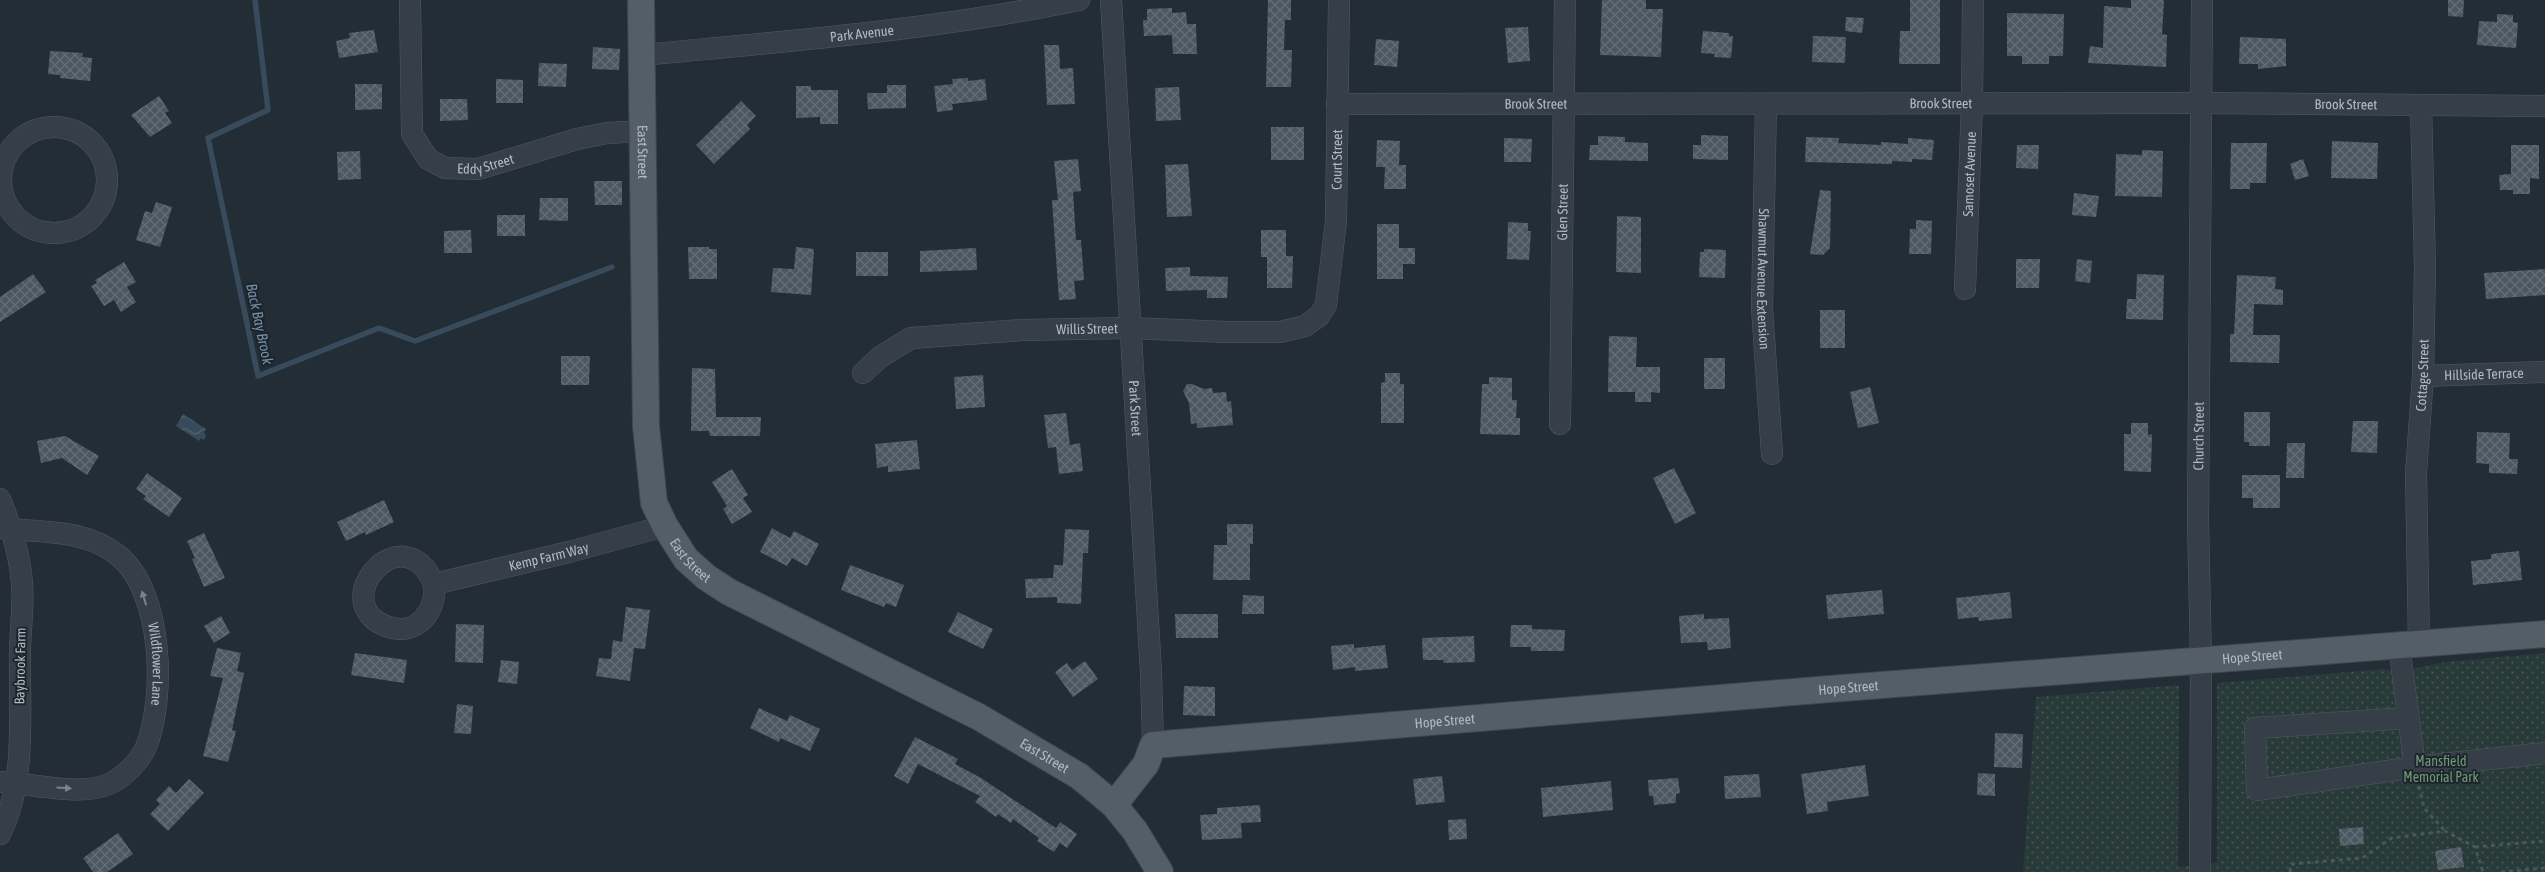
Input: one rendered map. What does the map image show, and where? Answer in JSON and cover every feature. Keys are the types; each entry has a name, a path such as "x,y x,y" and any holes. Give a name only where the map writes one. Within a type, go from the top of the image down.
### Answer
{"main road":[{"name":"East Street","path":"642,0 646,426 654,504 664,526 686,559 729,592 978,717 1079,776 1114,805 1135,831 1160,872"},
{"name":"Hope Street","path":"1153,745 1830,689 2545,634"},
{"name":"Park Street","path":"1114,805 1146,764 1153,745"}],"street":[{"name":"Eddy Street","path":"410,0 412,134 428,160 445,168 478,169 577,139 607,133 644,131"},
{"name":"Park Avenue","path":"642,55 867,33 1009,15 1079,0"},
{"name":"Park Street","path":"1111,0 1129,328 1151,672 1153,745"},
{"name":"Court Street","path":"1319,316 1326,305 1336,221 1338,0"},
{"name":"Glen Street","path":"1560,424 1562,103 1565,0"},
{"name":"Samoset Avenue","path":"1965,289 1972,103 1973,0"},
{"name":"Church Street","path":"2200,872 2198,520 2202,0"},
{"name":"Brook Street","path":"1337,104 2201,103 2545,106"},
{"name":"Shawmut Avenue Extension","path":"1766,104 1762,308 1772,454"},
{"name":"Cottage Street","path":"2415,767 2408,718 2416,473 2424,376 2425,267 2420,106"},
{"path":"62,128 76,132 89,140 98,151 105,165 107,180 105,195 98,210 81,225 60,233 44,232 29,227 4,208 2,177 4,163 11,150 21,139 34,131 62,128"},
{"name":"Willis Street","path":"863,373 880,357 911,338 1023,330 1129,328 1280,332 1305,326 1319,316"},
{"name":"Hillside Terrace","path":"2424,376 2545,372"},
{"name":"Baybrook Farm","path":"0,499 22,584 20,734 8,782 5,824 0,834"},
{"name":"Kemp Farm Way","path":"434,584 569,552 664,526"},
{"name":"Wildflower Lane","path":"6,528 64,533 81,537 102,544 120,557 132,570 143,591 156,650 158,676 155,708 145,748 122,775 108,784 83,789 8,782"},
{"path":"2408,718 2255,728 2257,790 2415,767 2545,753"}],"path":[{"path":"2415,767 2424,808 2445,831 2475,847 2545,841"},
{"path":"2290,872 2291,864 2362,858 2392,838 2445,831"},
{"path":"2475,847 2483,872"},
{"path":"2501,872 2545,868"}],"green space":[{"name":"Mansfield Memorial Park","path":"2545,653 2545,872 2023,872 2036,697 2179,685 2178,867 2217,863 2217,683 2383,669 2399,672 2445,662"}],"water":[{"path":"183,414 206,429 204,440 201,438 199,441 176,426"}],"building":[{"path":"1268,0 1291,0 1291,20 1285,20 1284,50 1292,50 1291,87 1266,87"},
{"path":"1602,0 1646,0 1646,9 1663,9 1661,57 1600,55"},
{"path":"1910,0 1940,0 1940,64 1899,64 1900,31 1910,31"},
{"path":"2131,0 2164,0 2162,34 2167,35 2166,67 2088,63 2090,46 2103,48 2104,6 2131,8"},
{"path":"2448,0 2464,0 2463,17 2448,16"},
{"path":"1172,8 1172,13 1186,12 1187,24 1196,24 1197,54 1173,54 1172,35 1144,36 1143,20 1147,20 1147,9"},
{"path":"2007,13 2064,14 2063,56 2049,56 2049,64 2022,64 2022,56 2007,56"},
{"path":"2497,14 2513,15 2513,22 2518,23 2516,48 2477,45 2479,21 2497,22"},
{"path":"1846,17 1864,18 1862,33 1845,31"},
{"path":"1528,27 1530,61 1508,63 1505,28"},
{"path":"374,30 378,52 339,58 336,41 350,38 349,33"},
{"path":"1703,31 1729,33 1729,36 1733,36 1731,58 1714,57 1715,54 1701,53"},
{"path":"1813,36 1846,37 1845,63 1812,62"},
{"path":"2240,37 2286,39 2286,66 2258,69 2258,64 2239,64"},
{"path":"1376,39 1399,41 1397,67 1374,65"},
{"path":"1044,45 1059,45 1060,69 1073,68 1075,104 1047,105"},
{"path":"593,47 620,49 619,70 592,69"},
{"path":"50,51 83,53 82,57 92,58 90,81 60,78 60,75 48,74"},
{"path":"539,63 567,64 566,87 538,86"},
{"path":"968,78 968,81 985,79 987,100 952,104 953,110 937,112 934,86 953,84 952,79"},
{"path":"496,79 523,80 523,103 496,103"},
{"path":"355,84 382,84 382,109 355,110"},
{"path":"887,85 906,85 906,108 868,109 867,93 887,93"},
{"path":"796,86 811,86 811,90 838,90 838,124 820,124 820,117 796,118"},
{"path":"1179,87 1181,120 1156,121 1155,88"},
{"path":"159,96 169,111 165,113 172,123 150,137 131,115"},
{"path":"440,99 467,99 468,120 440,121"},
{"path":"741,101 756,116 747,125 750,129 714,164 696,145"},
{"path":"1271,127 1304,127 1304,160 1271,160"},
{"path":"1701,135 1728,136 1728,160 1693,159 1693,145 1701,145"},
{"path":"1598,136 1625,137 1625,142 1648,143 1648,161 1589,160 1590,145 1598,145"},
{"path":"1806,137 1839,138 1838,143 1881,145 1881,142 1908,144 1908,138 1934,140 1932,160 1892,161 1892,164 1805,162"},
{"path":"1504,138 1532,139 1531,162 1504,162"},
{"path":"1377,140 1400,141 1399,165 1406,165 1406,189 1384,189 1385,167 1376,167"},
{"path":"2332,141 2378,143 2377,179 2331,178"},
{"path":"2231,143 2267,143 2266,183 2250,183 2250,189 2230,189"},
{"path":"2017,145 2039,145 2038,169 2016,168"},
{"path":"2511,145 2539,145 2539,179 2530,178 2530,194 2513,194 2513,190 2500,190 2499,175 2511,174"},
{"path":"2142,150 2163,151 2162,197 2115,196 2116,154 2142,155"},
{"path":"360,151 361,179 338,180 337,152"},
{"path":"1078,159 1081,191 1073,192 1076,240 1081,240 1084,280 1074,281 1076,299 1059,300 1052,200 1058,200 1054,161"},
{"path":"2303,159 2309,176 2295,180 2290,164"},
{"path":"1188,164 1192,216 1167,217 1165,165"},
{"path":"594,181 622,181 622,205 595,205"},
{"path":"1820,190 1831,191 1830,248 1823,255 1810,254"},
{"path":"2074,193 2099,196 2096,217 2072,215"},
{"path":"540,198 568,198 568,221 539,220"},
{"path":"156,202 172,207 160,247 136,240 145,211 152,213"},
{"path":"497,215 525,215 525,236 497,236"},
{"path":"1617,216 1641,217 1641,273 1616,272"},
{"path":"1916,220 1932,221 1931,254 1909,254 1910,229 1916,229"},
{"path":"1508,222 1528,223 1528,231 1531,231 1529,260 1507,259"},
{"path":"1377,224 1399,224 1399,248 1415,248 1415,264 1403,264 1403,279 1377,279"},
{"path":"471,230 472,253 444,253 444,231"},
{"path":"1261,230 1286,230 1286,256 1293,256 1292,288 1267,288 1267,257 1261,257"},
{"path":"688,247 717,249 717,279 689,279"},
{"path":"796,247 814,249 811,295 771,292 773,268 794,269"},
{"path":"976,248 977,270 920,272 920,251"},
{"path":"1704,249 1726,250 1725,278 1699,277 1700,252 1704,252"},
{"path":"856,252 888,252 888,276 856,276"},
{"path":"2016,259 2040,259 2039,288 2016,288"},
{"path":"2077,259 2092,261 2090,283 2075,281"},
{"path":"124,262 136,282 127,287 136,302 121,312 114,300 104,306 91,286 97,283 95,280"},
{"path":"1190,267 1190,276 1228,277 1227,298 1207,298 1207,290 1166,291 1165,268"},
{"path":"2545,269 2545,295 2486,299 2484,273"},
{"path":"33,274 46,292 0,322 0,297"},
{"path":"2137,274 2164,275 2163,320 2126,319 2127,299 2136,299"},
{"path":"2237,275 2276,277 2275,289 2283,290 2283,305 2254,304 2253,335 2280,335 2279,363 2230,362 2230,334 2234,334"},
{"path":"1820,310 1845,310 1845,348 1820,348"},
{"path":"1609,336 1637,337 1636,367 1660,367 1660,393 1651,392 1651,402 1635,402 1635,392 1608,392"},
{"path":"561,356 590,356 589,385 561,385"},
{"path":"1704,358 1725,358 1725,389 1704,389"},
{"path":"692,368 715,369 716,417 761,417 760,436 710,436 709,431 691,431"},
{"path":"1385,373 1400,373 1400,384 1404,384 1404,423 1381,423 1381,383 1385,382"},
{"path":"983,375 985,407 956,409 954,377"},
{"path":"1489,377 1512,378 1512,400 1517,400 1516,418 1520,418 1520,435 1480,434 1482,384 1489,384"},
{"path":"1187,384 1204,389 1212,388 1213,393 1226,392 1227,402 1231,401 1233,425 1197,428 1197,423 1191,424 1189,403 1183,391"},
{"path":"1870,387 1879,423 1858,428 1850,392"},
{"path":"2244,412 2270,412 2270,446 2249,446 2249,442 2244,442"},
{"path":"1066,413 1070,445 1080,443 1083,471 1059,474 1056,447 1048,448 1044,415"},
{"path":"2353,421 2378,421 2377,453 2351,452"},
{"path":"2131,423 2148,423 2148,435 2152,434 2151,472 2124,471 2124,434 2131,434"},
{"path":"2477,432 2510,433 2509,459 2518,459 2517,474 2489,473 2489,464 2476,463"},
{"path":"65,436 99,456 87,475 62,458 41,463 37,441"},
{"path":"917,440 920,469 888,472 888,466 877,468 875,444"},
{"path":"2287,443 2305,443 2304,478 2286,478"},
{"path":"1674,468 1696,513 1675,524 1653,478"},
{"path":"732,469 748,495 743,498 752,512 732,524 723,509 727,506 712,482"},
{"path":"147,473 182,498 169,517 143,499 146,496 136,489"},
{"path":"2242,475 2280,475 2280,508 2253,508 2253,498 2242,498"},
{"path":"384,500 394,522 366,535 365,532 346,541 337,522"},
{"path":"1227,524 1253,524 1253,544 1250,544 1250,580 1213,580 1214,545 1227,545"},
{"path":"772,528 790,538 794,531 819,544 807,566 792,558 787,566 760,552"},
{"path":"1065,529 1089,530 1088,553 1083,553 1081,604 1057,603 1057,597 1026,598 1025,579 1053,578 1054,565 1063,565"},
{"path":"204,533 225,578 204,587 192,559 195,558 187,541"},
{"path":"2519,551 2522,580 2473,585 2471,561 2491,559 2491,554"},
{"path":"850,565 904,585 896,607 886,603 884,607 841,590"},
{"path":"1882,590 1884,614 1828,619 1826,595"},
{"path":"2010,592 2012,618 1979,621 1978,617 1958,619 1956,598"},
{"path":"1243,595 1264,596 1264,614 1242,614"},
{"path":"626,607 650,610 645,649 634,648 630,681 596,676 599,658 611,659 613,640 622,642"},
{"path":"958,612 993,629 983,649 948,632"},
{"path":"1175,614 1218,614 1218,638 1176,638"},
{"path":"1704,614 1704,619 1729,618 1731,648 1708,650 1707,642 1681,643 1679,616"},
{"path":"221,616 230,633 214,643 204,626"},
{"path":"456,624 484,625 483,663 455,662"},
{"path":"1511,625 1532,625 1532,629 1565,630 1564,651 1531,651 1531,647 1510,647"},
{"path":"1474,636 1475,662 1444,663 1443,660 1423,660 1422,638"},
{"path":"1354,644 1354,648 1385,645 1388,668 1355,671 1355,667 1333,670 1331,646"},
{"path":"217,648 241,653 237,671 244,673 232,730 236,731 228,762 203,756 223,678 210,676"},
{"path":"355,653 407,660 404,683 351,675"},
{"path":"501,660 519,662 517,684 498,682"},
{"path":"1085,661 1098,679 1073,697 1055,672 1067,663 1072,670"},
{"path":"1184,686 1215,687 1215,716 1183,715"},
{"path":"457,704 473,706 471,734 454,733"},
{"path":"759,708 787,721 790,715 820,729 810,751 780,738 779,742 750,728"},
{"path":"1995,733 2023,734 2022,768 1994,767"},
{"path":"915,737 958,759 955,764 981,778 1056,828 1060,822 1077,834 1067,848 1060,843 1054,852 1037,841 1039,838 1013,819 1011,823 998,814 996,817 975,802 980,796 918,764 908,784 894,776"},
{"path":"1865,765 1869,796 1827,802 1828,811 1807,814 1801,774"},
{"path":"1978,773 1995,774 1995,796 1977,795"},
{"path":"1759,774 1761,797 1725,799 1724,776"},
{"path":"1442,776 1445,802 1416,805 1413,779"},
{"path":"1678,778 1680,793 1676,794 1676,803 1654,805 1653,796 1649,796 1648,780"},
{"path":"189,779 204,793 168,831 150,814 160,804 156,800 169,786 176,793"},
{"path":"1611,781 1613,810 1543,817 1541,788"},
{"path":"1260,805 1261,822 1241,823 1242,838 1202,840 1200,815 1217,814 1217,808"},
{"path":"1466,819 1467,839 1449,840 1448,820"},
{"path":"2363,827 2364,844 2340,846 2339,829"},
{"path":"118,833 133,854 107,872 93,872 83,858"},
{"path":"2461,847 2464,867 2438,870 2435,851"}],"waterway":[{"name":"Back Bay Brook","path":"255,0 268,110 208,138 258,376 379,328 415,341 612,267"}]}
